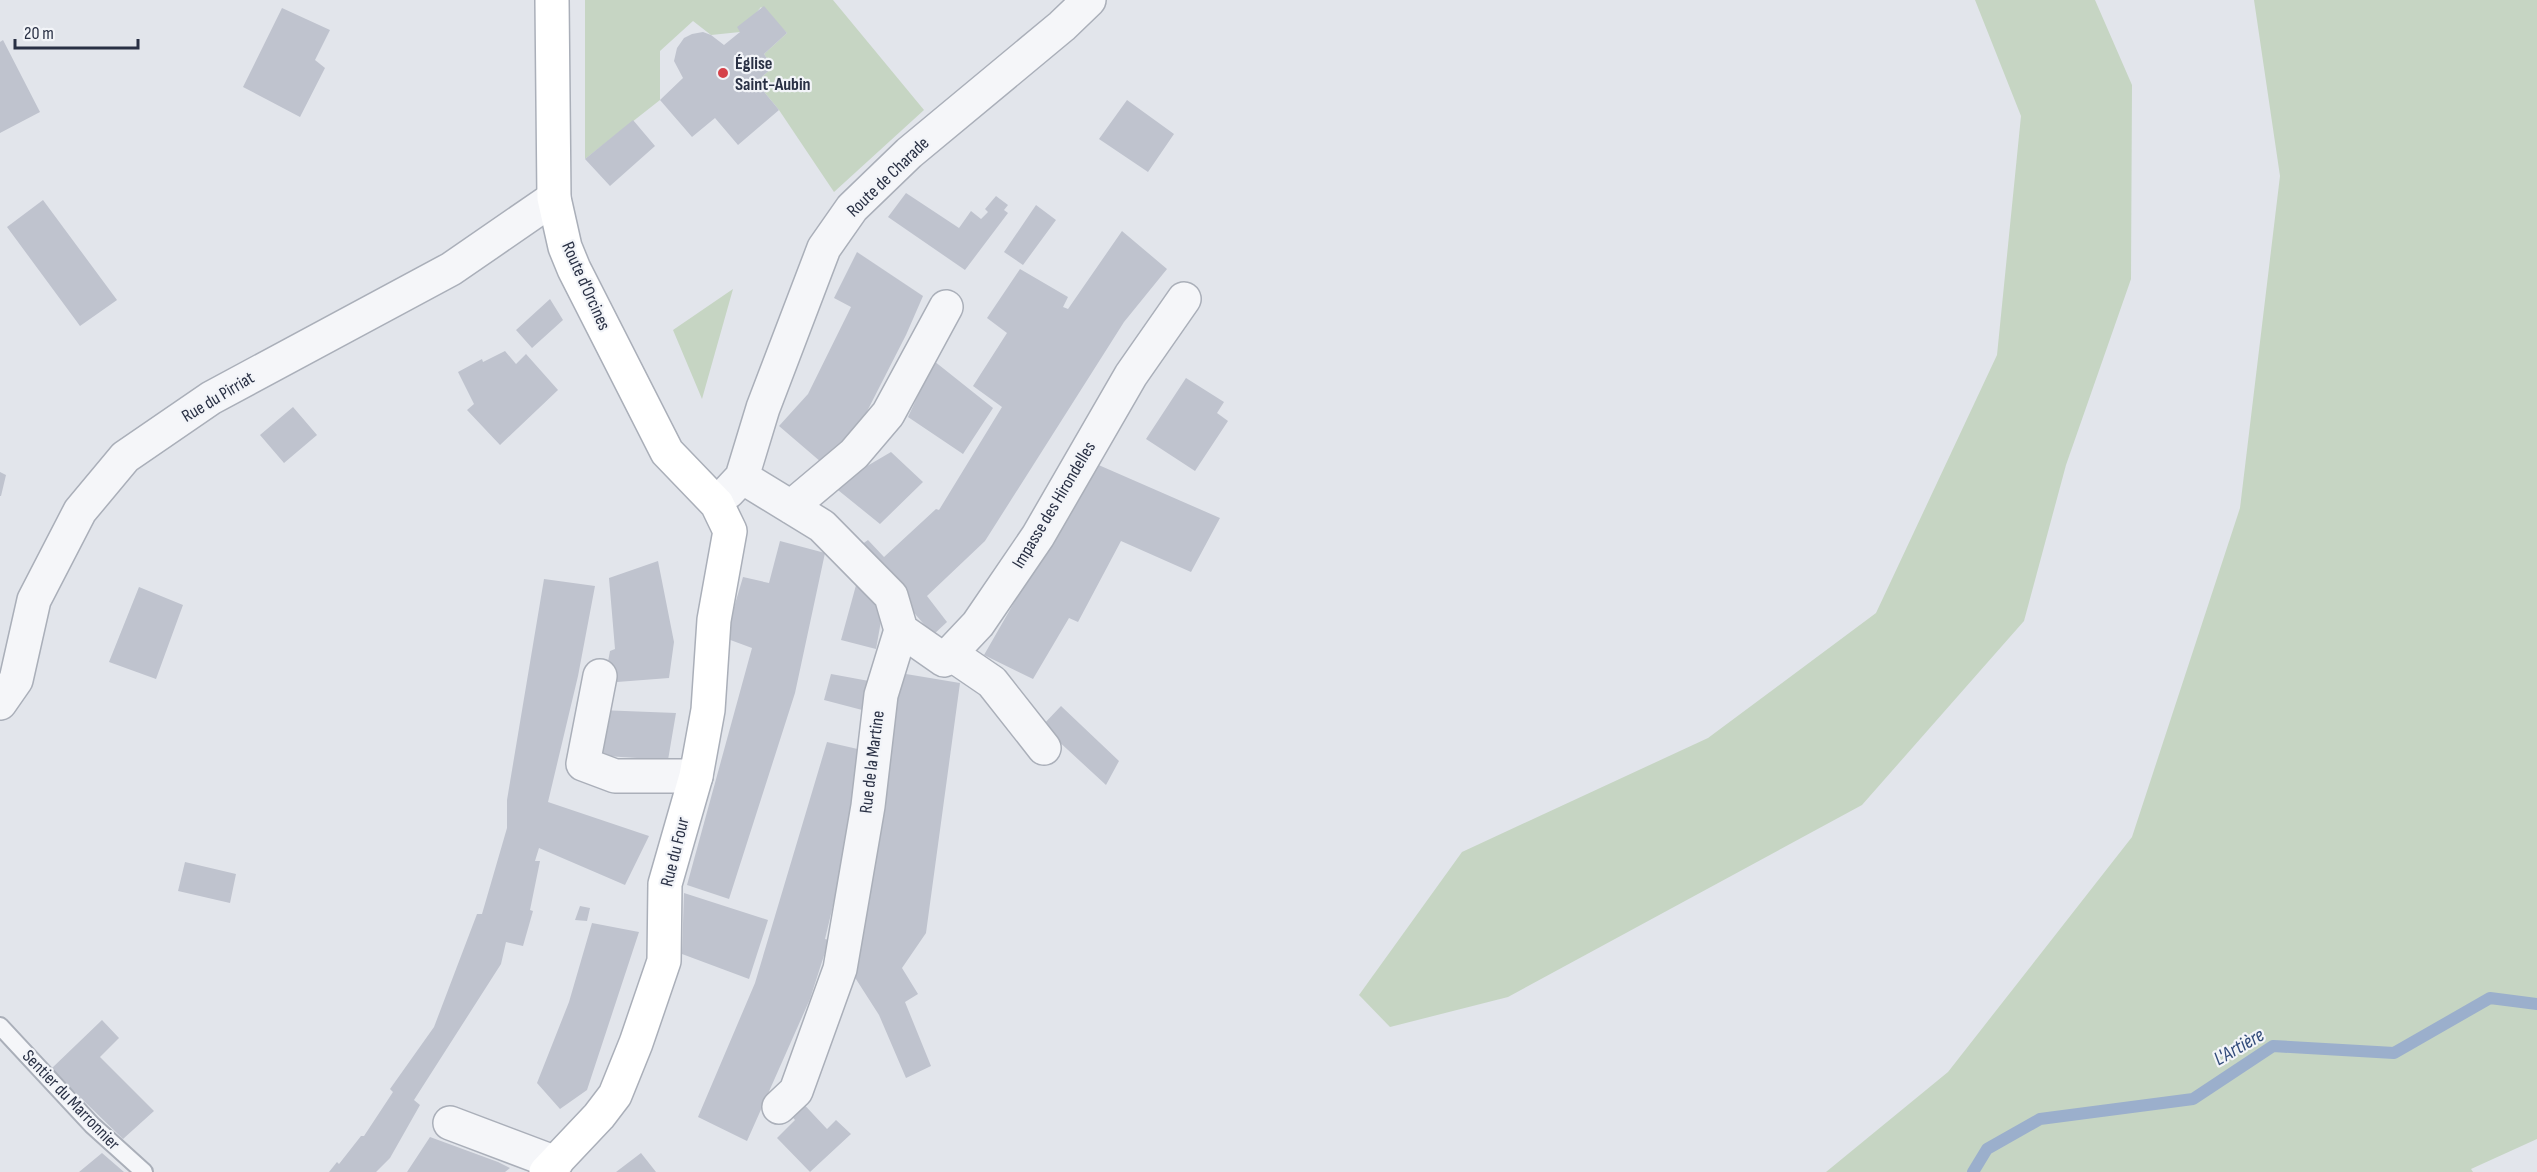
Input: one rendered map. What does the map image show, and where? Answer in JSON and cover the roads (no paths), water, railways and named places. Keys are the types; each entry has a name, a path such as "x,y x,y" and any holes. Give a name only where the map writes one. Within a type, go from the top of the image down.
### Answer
{"main road":[{"name":"Route d'Orcines","path":"552,0 554,198 565,247 667,452 717,504"},
{"name":"Rue du Four","path":"551,1168 615,1095 636,1043 664,961 665,884 696,776 708,710 714,620 730,531 717,504"}],"street":[{"name":"Route de Charade","path":"717,504 742,477 763,408 824,248 852,208 909,153 1062,26 1089,0"},
{"name":"Rue du Pirriat","path":"0,703 16,680 34,600 80,511 125,458 212,398 451,269 554,198"},
{"name":"Impasse des Hirondelles","path":"951,654 978,624 1038,536 1131,375 1184,299"},
{"path":"791,507 854,454 888,414 946,307"},
{"path":"742,477 822,526 891,596 901,630 944,660 951,654 992,682 1044,748"},
{"name":"Rue de la Martine","path":"778,1107 796,1091 840,969 868,806 881,695 901,630"},
{"path":"600,676 584,764 615,776 696,776"},
{"path":"450,1123 551,1168"}],"lane":[{"name":"Sentier du Marronnier","path":"0,1026 92,1125 144,1172"}],"waterway":[{"name":"L'Artière","path":"1973,1172 1987,1149 2040,1119 2193,1099 2273,1046 2394,1053 2490,998 2537,1004"}],"place":[{"name":"Église Saint-Aubin","path":"723,73"}]}
